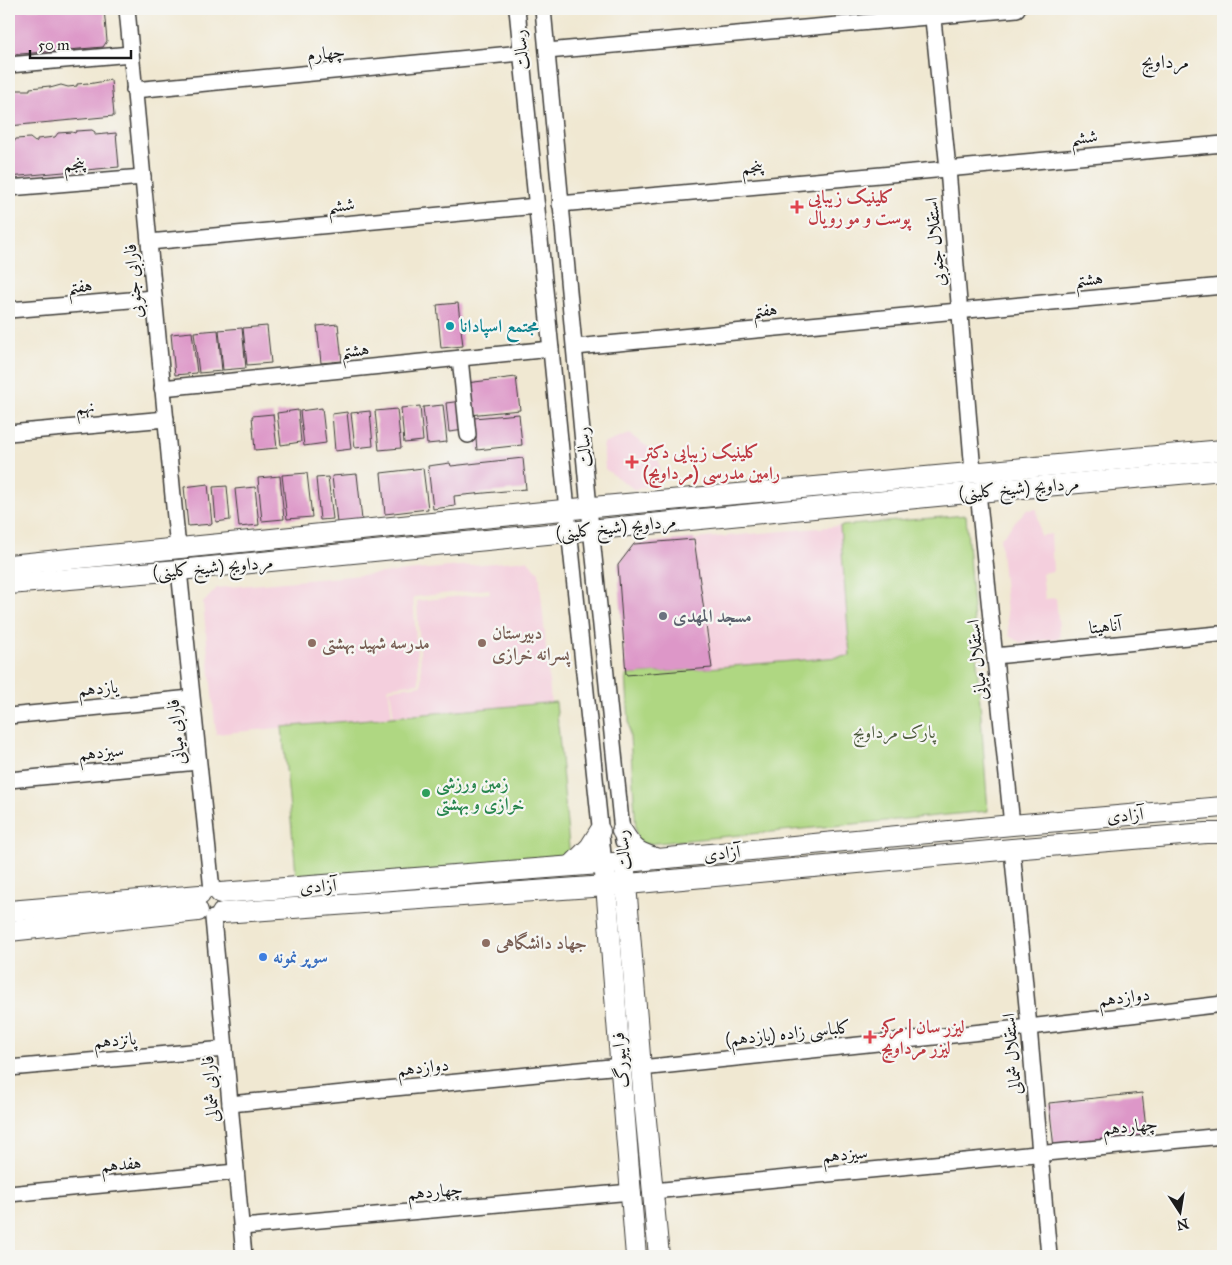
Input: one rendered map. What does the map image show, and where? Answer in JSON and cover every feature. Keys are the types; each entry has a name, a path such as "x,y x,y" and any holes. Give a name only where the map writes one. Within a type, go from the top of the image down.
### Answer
{"main road":[{"name":"مرداویج (شیخ کلینی)","path":"9,564 567,510 1223,450"},
{"name":"مرداویج (شیخ کلینی)","path":"9,584 179,570 1223,470"},
{"name":"آزادی","path":"9,931 211,903 571,866 1223,807"},
{"path":"571,866 590,847 600,831"},
{"path":"622,831 630,844 639,852 660,859"},
{"name":"آزادی","path":"9,911 578,888 1012,848 1223,833"},
{"name":"رسالت","path":"625,862 626,884"},
{"name":"فرایبورگ","path":"604,864 636,1256"},
{"path":"629,913 634,902 646,891 666,880"},
{"name":"فرایبورگ","path":"626,884 659,1256"},
{"path":"578,888 591,902 610,930"}],"street":[{"name":"فارابی جنوبی","path":"127,9 178,549"},
{"name":"رسالت","path":"517,9 567,510"},
{"name":"رسالت","path":"543,9 589,508 625,862"},
{"path":"546,51 933,12 1017,9"},
{"name":"استقلال جنوبی","path":"933,12 973,472"},
{"name":"چهارم","path":"134,90 521,53"},
{"path":"9,65 131,54"},
{"name":"ششم","path":"948,168 1223,144"},
{"name":"پنجم","path":"560,204 948,168"},
{"name":"پنجم","path":"9,188 143,177"},
{"name":"ششم","path":"149,242 537,206"},
{"name":"هشتم","path":"959,310 1223,286"},
{"name":"هفتم","path":"9,310 154,298"},
{"name":"هفتم","path":"575,347 959,310"},
{"name":"هشتم","path":"162,388 552,349"},
{"path":"460,358 468,435"},
{"name":"نهم","path":"9,433 166,419"},
{"name":"استقلال میانی","path":"978,492 1012,825"},
{"path":"567,510 570,532"},
{"name":"رسالت","path":"570,532 604,864"},
{"name":"فارابی میانی","path":"179,570 211,903"},
{"name":"آناهیتا","path":"996,656 1218,634"},
{"name":"یازدهم","path":"9,716 192,698"},
{"name":"سیزدهم","path":"9,780 198,762"},
{"name":"استقلال شمالی","path":"1012,848 1049,1256"},
{"name":"فارابی شمالی","path":"211,903 244,1256"},
{"name":"دوازدهم","path":"1029,1027 1223,1004"},
{"name":"کلباسی زاده (یازدهم)","path":"641,1068 1029,1027"},
{"name":"پانزدهم","path":"9,1068 225,1049"},
{"name":"دوازدهم","path":"230,1104 621,1066"},
{"name":"چهاردهم","path":"1040,1154 1223,1136"},
{"name":"سیزدهم","path":"653,1191 1040,1154"},
{"name":"هفدهم","path":"9,1194 236,1172"},
{"name":"چهاردهم","path":"242,1228 631,1192"}],"shaded area":[{"name":"کلینیک زیبایی دکتر رامین مدرسی (مرداویج)","path":"629,434 658,454 661,480 635,490 605,469 603,444"},
{"path":"1037,509 1040,536 1051,534 1053,571 1042,573 1045,599 1056,598 1060,638 1021,643 1009,635 1000,539 1026,510"},
{"path":"840,526 850,656 712,668 694,539"},
{"name":"مدرسه شهید بهشتی","path":"527,560 539,572 551,702 394,718 390,689 422,685 417,601 490,593 489,589 413,597 419,683 388,687 392,717 216,734 203,603 217,588"}],"green space":[{"name":"پارک مرداویج","path":"966,515 988,811 637,845 626,675 850,656 840,526"},
{"name":"زمین ورزشی خرازی و بهشتی","path":"556,702 570,858 297,883 282,727"}],"building":[{"path":"9,9 104,9 107,41 103,47 9,55"},
{"path":"111,80 114,116 9,126 9,90 30,90 30,88 50,86 50,88 61,85 68,87 77,86 77,84"},
{"path":"92,130 95,132 95,135 116,133 119,167 9,177 9,140 13,139 14,142 16,139 30,138 35,142 37,139 55,137 58,133"},
{"name":"مجتمع اسپادانا","path":"458,303 463,346 441,348 437,305"},
{"path":"338,324 342,361 321,363 317,326"},
{"path":"267,326 271,363 247,365 243,328"},
{"path":"242,328 246,368 223,370 219,330"},
{"path":"218,330 222,371 199,373 194,332"},
{"path":"192,332 197,373 175,375 171,334"},
{"path":"516,377 520,410 469,415 466,383"},
{"path":"462,401 465,430 449,432 446,403"},
{"path":"443,405 447,442 427,444 423,407"},
{"path":"420,406 423,441 404,443 401,408"},
{"path":"322,408 326,443 304,446 300,411"},
{"path":"397,409 401,448 379,450 375,411"},
{"path":"298,410 301,442 281,445 277,413"},
{"path":"370,411 373,446 355,448 351,413"},
{"path":"347,412 351,449 335,451 332,414"},
{"path":"273,414 277,448 255,450 252,416"},
{"path":"519,414 522,445 477,450 474,418"},
{"path":"523,458 526,489 454,496 455,506 433,509 428,466 450,463 451,466"},
{"path":"423,468 428,509 385,514 381,473"},
{"path":"307,473 312,517 287,519 282,475"},
{"path":"357,474 362,520 337,523 332,476"},
{"path":"280,476 284,519 262,521 258,478"},
{"path":"328,477 333,519 320,520 316,478"},
{"path":"208,484 212,524 188,526 184,487"},
{"path":"227,486 230,520 216,522 213,487"},
{"path":"255,487 259,525 239,527 235,489"},
{"name":"مسجد المهدی","path":"694,539 712,668 626,675 618,565 634,544"},
{"path":"1142,1093 1147,1138 1054,1148 1049,1103"}],"place":[{"name":"کلینیک زیبایی پوست و مو رویال","path":"797,207"},
{"name":"مجتمع اسپادانا","path":"450,326"},
{"name":"کلینیک زیبایی دکتر رامین مدرسی (مرداویج)","path":"632,462"},
{"name":"مسجد المهدی","path":"663,616"},
{"name":"مدرسه شهید بهشتی","path":"312,643"},
{"name":"دبیرستان پسرانه خرازی","path":"482,643"},
{"name":"زمین ورزشی خرازی و بهشتی","path":"426,793"},
{"name":"جهاد دانشگاهی","path":"486,943"},
{"name":"سوپر نمونه","path":"263,957"},
{"name":"لیزر سان | مرکز لیزر مرداویج","path":"870,1037"}],"district":[{"name":"مرداویج","path":"1165,61"}]}
